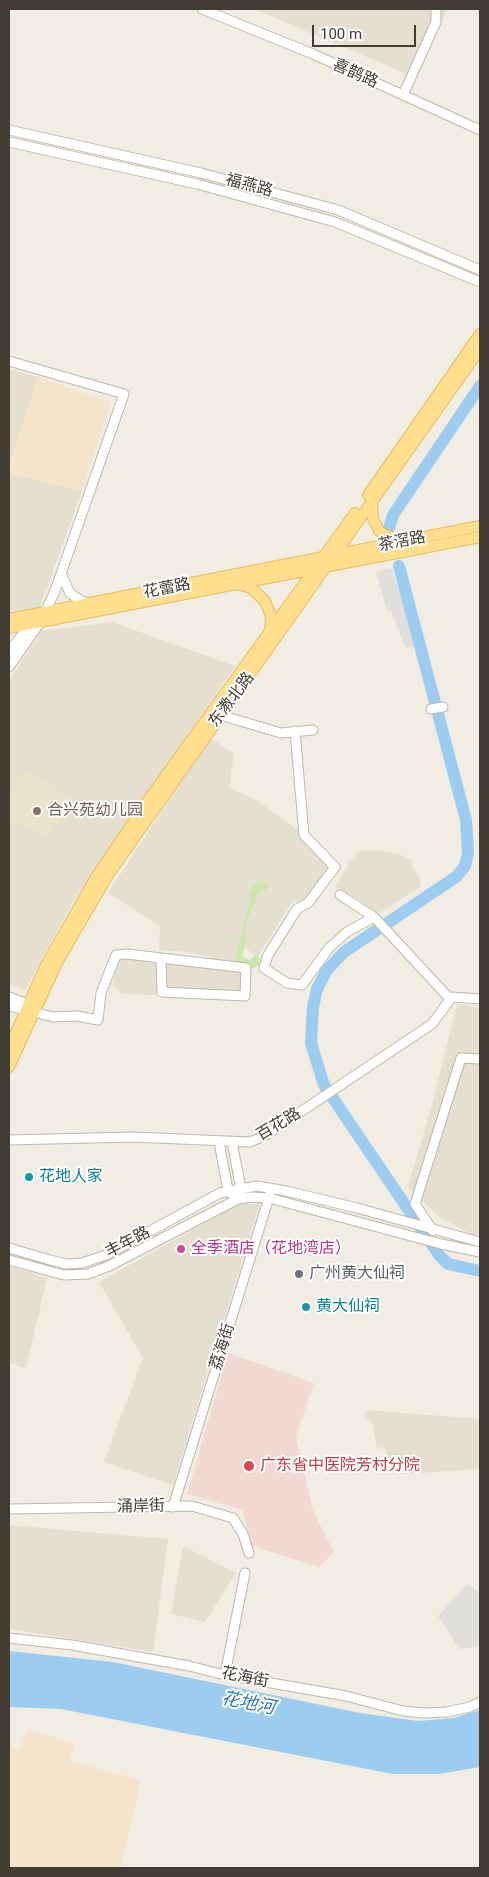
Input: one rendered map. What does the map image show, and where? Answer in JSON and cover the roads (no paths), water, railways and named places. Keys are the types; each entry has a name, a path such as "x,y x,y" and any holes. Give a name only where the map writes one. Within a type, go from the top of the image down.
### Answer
{"main road":[{"name":"东漖北路","path":"9,1066 28,1009 58,961 92,900 220,715 269,650 325,562 480,334"},
{"name":"东漖北路","path":"325,562 336,554 480,349"},
{"path":"372,501 373,519 380,532 402,542"},
{"name":"茶滘路","path":"336,554 480,526"},
{"name":"茶滘路","path":"325,562 480,537"},
{"name":"花蕾路","path":"9,619 39,618 237,583 316,568 325,562"},
{"name":"花蕾路","path":"9,628 90,603 325,562"},
{"name":"东漖北路","path":"9,1048 56,946 96,877 149,799 316,568"},
{"path":"237,583 255,591 265,601 271,616 269,635"}],"street":[{"name":"喜鹊路","path":"202,9 313,54 480,130"},
{"path":"403,95 436,22 436,9"},
{"name":"福燕路","path":"9,130 201,173 338,210 480,270"},
{"name":"福燕路","path":"9,142 197,184 335,222 480,282"},
{"path":"9,361 124,394 61,574 39,618 9,667"},
{"path":"61,574 70,593 81,601 90,603"},
{"path":"9,652 39,618"},
{"path":"431,709 443,707"},
{"path":"220,715 281,733 313,730"},
{"path":"295,731 304,835 335,867 308,903 297,909 268,955 264,968 287,983 302,986 329,948 347,932 376,918"},
{"path":"340,895 376,918 450,999 456,996 480,999"},
{"path":"9,1006 28,1009 53,1017 78,1016 98,1020 101,993 116,955 161,958 246,968 245,996 162,992 161,958"},
{"path":"9,997 28,1009"},
{"name":"百花路","path":"9,1140 134,1137 250,1142 258,1139 334,1091 432,1024 450,999"},
{"path":"434,1231 415,1204 461,1058 480,1059"},
{"path":"219,1142 228,1190 238,1199"},
{"path":"232,1142 241,1189 238,1199"},
{"name":"丰年路","path":"9,1248 68,1264 88,1262 106,1255 228,1190 257,1186 394,1218 434,1231 480,1242"},
{"name":"荔海街","path":"173,1507 272,1188"},
{"path":"238,1199 251,1197 269,1198 441,1244 480,1252"},
{"name":"丰年路","path":"9,1260 64,1276 88,1274 109,1266 238,1199"},
{"name":"涌岸街","path":"9,1509 192,1506 233,1518 243,1534 249,1552"},
{"path":"225,1675 245,1573"},
{"name":"花海街","path":"9,1638 72,1645 189,1666 225,1675 346,1696 403,1711 423,1713 447,1712 470,1707 480,1702"}],"water":[{"name":"花地河","path":"9,1651 113,1662 360,1713 418,1721 453,1718 480,1710 480,1767 439,1774 393,1774 61,1709 9,1707"}],"waterway":[{"path":"389,528 393,515 480,386"},
{"path":"399,566 466,820 468,853 465,866 456,877 344,952 327,970 317,989 313,1007 311,1043 324,1085 439,1255 448,1264 480,1271"}],"place":[{"name":"合兴苑幼儿园","path":"37,811"},
{"name":"花地人家","path":"29,1177"},
{"name":"全季酒店（花地湾店）","path":"181,1249"},
{"name":"广州黄大仙祠","path":"299,1274"},
{"name":"黄大仙祠","path":"306,1307"},
{"name":"广东省中医院芳村分院","path":"249,1466"}]}
